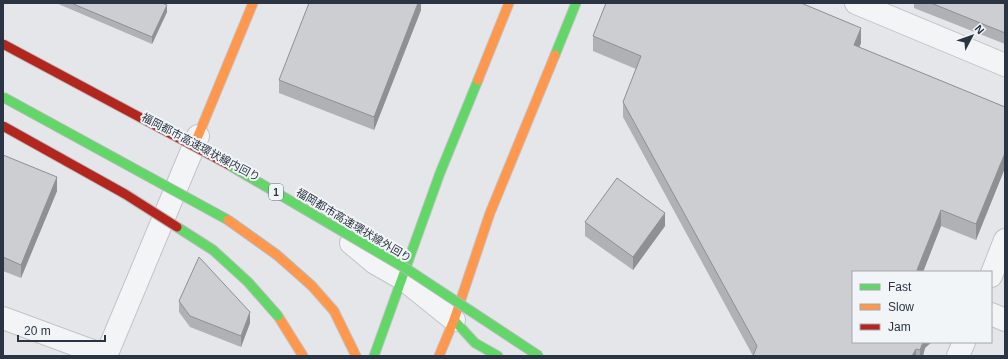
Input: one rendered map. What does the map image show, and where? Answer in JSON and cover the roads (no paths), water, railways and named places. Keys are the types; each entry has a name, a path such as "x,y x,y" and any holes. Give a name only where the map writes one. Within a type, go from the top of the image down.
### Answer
{"main road":[{"path":"198,136 253,3"},
{"path":"374,356 440,173 509,3"},
{"path":"439,356 454,320 490,213 576,3"},
{"name":"福岡都市高速環状線外回り","path":"3,44 161,127 251,177 351,236 476,313 539,356"},
{"path":"3,97 230,221 277,255 312,286 334,311 356,356"},
{"name":"福岡都市高速環状線内回り","path":"109,112 244,183 485,329 525,356"},
{"path":"3,126 124,194 212,250 248,282 278,316 303,356"},
{"path":"454,320 475,343 498,356"}],"street":[{"path":"856,3 1005,65"},
{"path":"3,54 198,136 277,182 300,198 375,263 403,279 454,320"},
{"path":"3,318 106,356 198,136"},
{"path":"992,273 1005,240"},
{"path":"992,314 1005,320"},
{"path":"958,356 964,343"}]}
